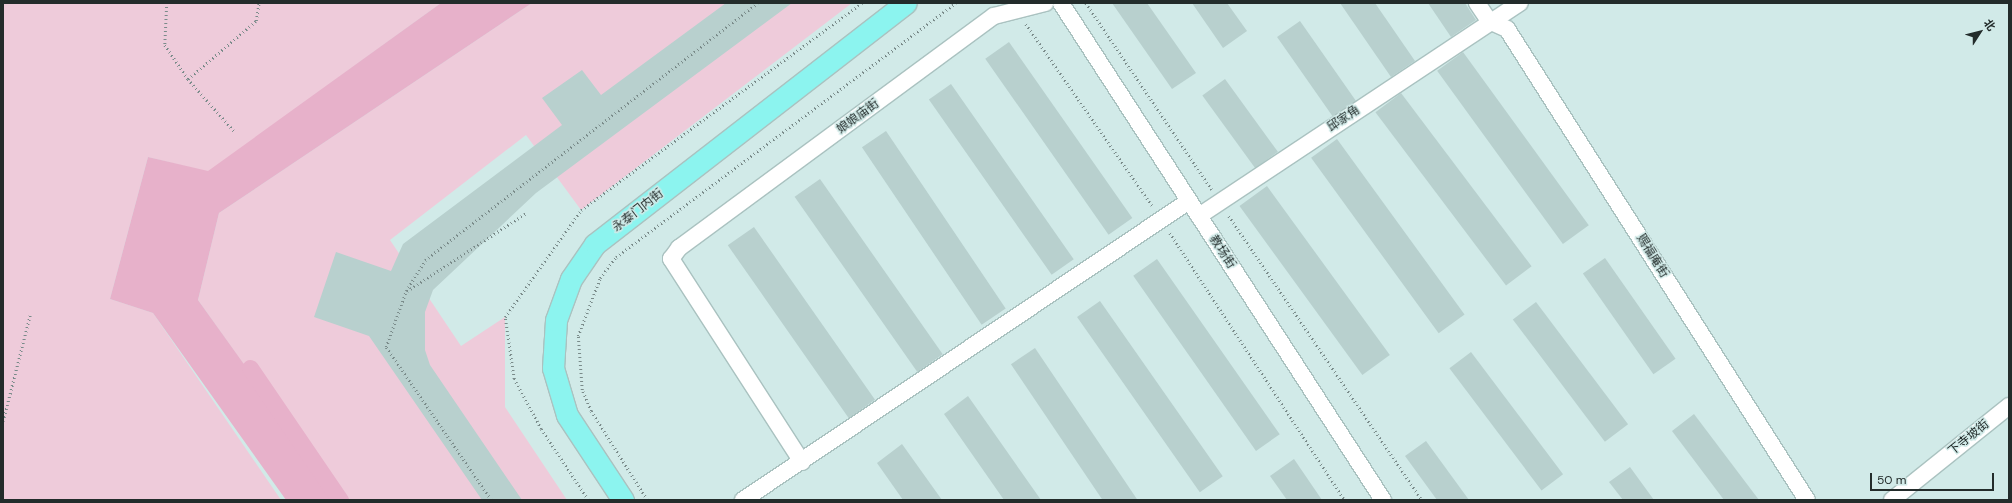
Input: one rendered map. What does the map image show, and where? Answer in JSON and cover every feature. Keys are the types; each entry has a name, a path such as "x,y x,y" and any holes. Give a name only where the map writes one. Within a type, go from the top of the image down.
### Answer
{"main road":[{"name":"永泰门内街","path":"623,500 567,415 553,368 556,320 571,279 595,244 906,3"}],"street":[{"name":"娘娘庙街","path":"802,462 671,259 679,248 994,16 1017,12 1045,3"},
{"name":"教场街","path":"1061,3 1383,500"},
{"path":"1477,3 1489,21"},
{"name":"邱家角","path":"1199,216 1489,21 1520,3"},
{"name":"赐福庵街","path":"1489,21 1507,29 1807,500"},
{"path":"743,500 802,462 1189,201"},
{"name":"下寺坡街","path":"1892,500 2009,406"}],"path":[{"path":"167,3 165,45 188,79 235,132"},
{"path":"188,79 256,21 259,3"},
{"path":"491,500 386,347 406,291 425,260 756,3"},
{"path":"1086,3 1422,500"},
{"path":"1017,12 1162,219 1345,500"},
{"path":"406,291 526,213"},
{"path":"3,421 30,315"}],"shaded area":[{"path":"3,3 441,3 208,172 148,157 110,299 153,313 281,500 3,500"},
{"path":"441,3 532,3 219,213 198,300 341,500 286,500 153,313 110,299 148,157 208,171"},
{"path":"532,3 852,3 581,210 526,135 390,240 461,346 505,317 505,407 567,500 340,500 198,300 219,213"}],"building":[{"path":"726,3 792,3 536,193 433,290 425,312 425,350 430,365 522,500 482,500 369,336 314,317 336,252 391,271 403,244 562,125 542,98 582,70 601,95"},
{"path":"1112,3 1147,3 1196,73 1172,89"},
{"path":"1192,3 1227,3 1247,31 1223,48"},
{"path":"1340,3 1375,3 1415,61 1391,77"},
{"path":"1428,3 1465,3 1476,20 1451,37"},
{"path":"1300,21 1356,101 1333,117 1277,37"},
{"path":"1009,42 1132,218 1109,235 985,59"},
{"path":"1463,52 1589,225 1563,244 1437,71"},
{"path":"1225,79 1278,152 1255,168 1202,95"},
{"path":"951,84 1074,259 1052,275 929,99"},
{"path":"1401,93 1532,266 1506,286 1375,112"},
{"path":"886,131 1006,308 982,325 862,147"},
{"path":"1337,139 1465,315 1439,333 1311,158"},
{"path":"820,179 943,354 917,372 795,197"},
{"path":"1267,186 1390,355 1362,375 1239,206"},
{"path":"754,227 875,400 849,418 728,245"},
{"path":"1605,258 1676,359 1653,374 1583,273"},
{"path":"1157,259 1280,434 1256,451 1133,276"},
{"path":"1100,301 1223,476 1200,492 1077,317"},
{"path":"1536,302 1628,424 1605,442 1513,319"},
{"path":"1035,348 1138,500 1103,500 1011,364"},
{"path":"1471,352 1563,474 1542,490 1449,368"},
{"path":"968,396 1041,500 1004,500 944,414"},
{"path":"1694,414 1759,500 1724,500 1672,431"},
{"path":"1426,441 1469,500 1437,500 1405,456"},
{"path":"902,444 942,500 903,500 877,463"},
{"path":"1294,459 1322,500 1287,500 1270,476"},
{"path":"1630,467 1654,500 1623,500 1609,482"}],"waterway":[{"path":"250,368 340,500"}]}
